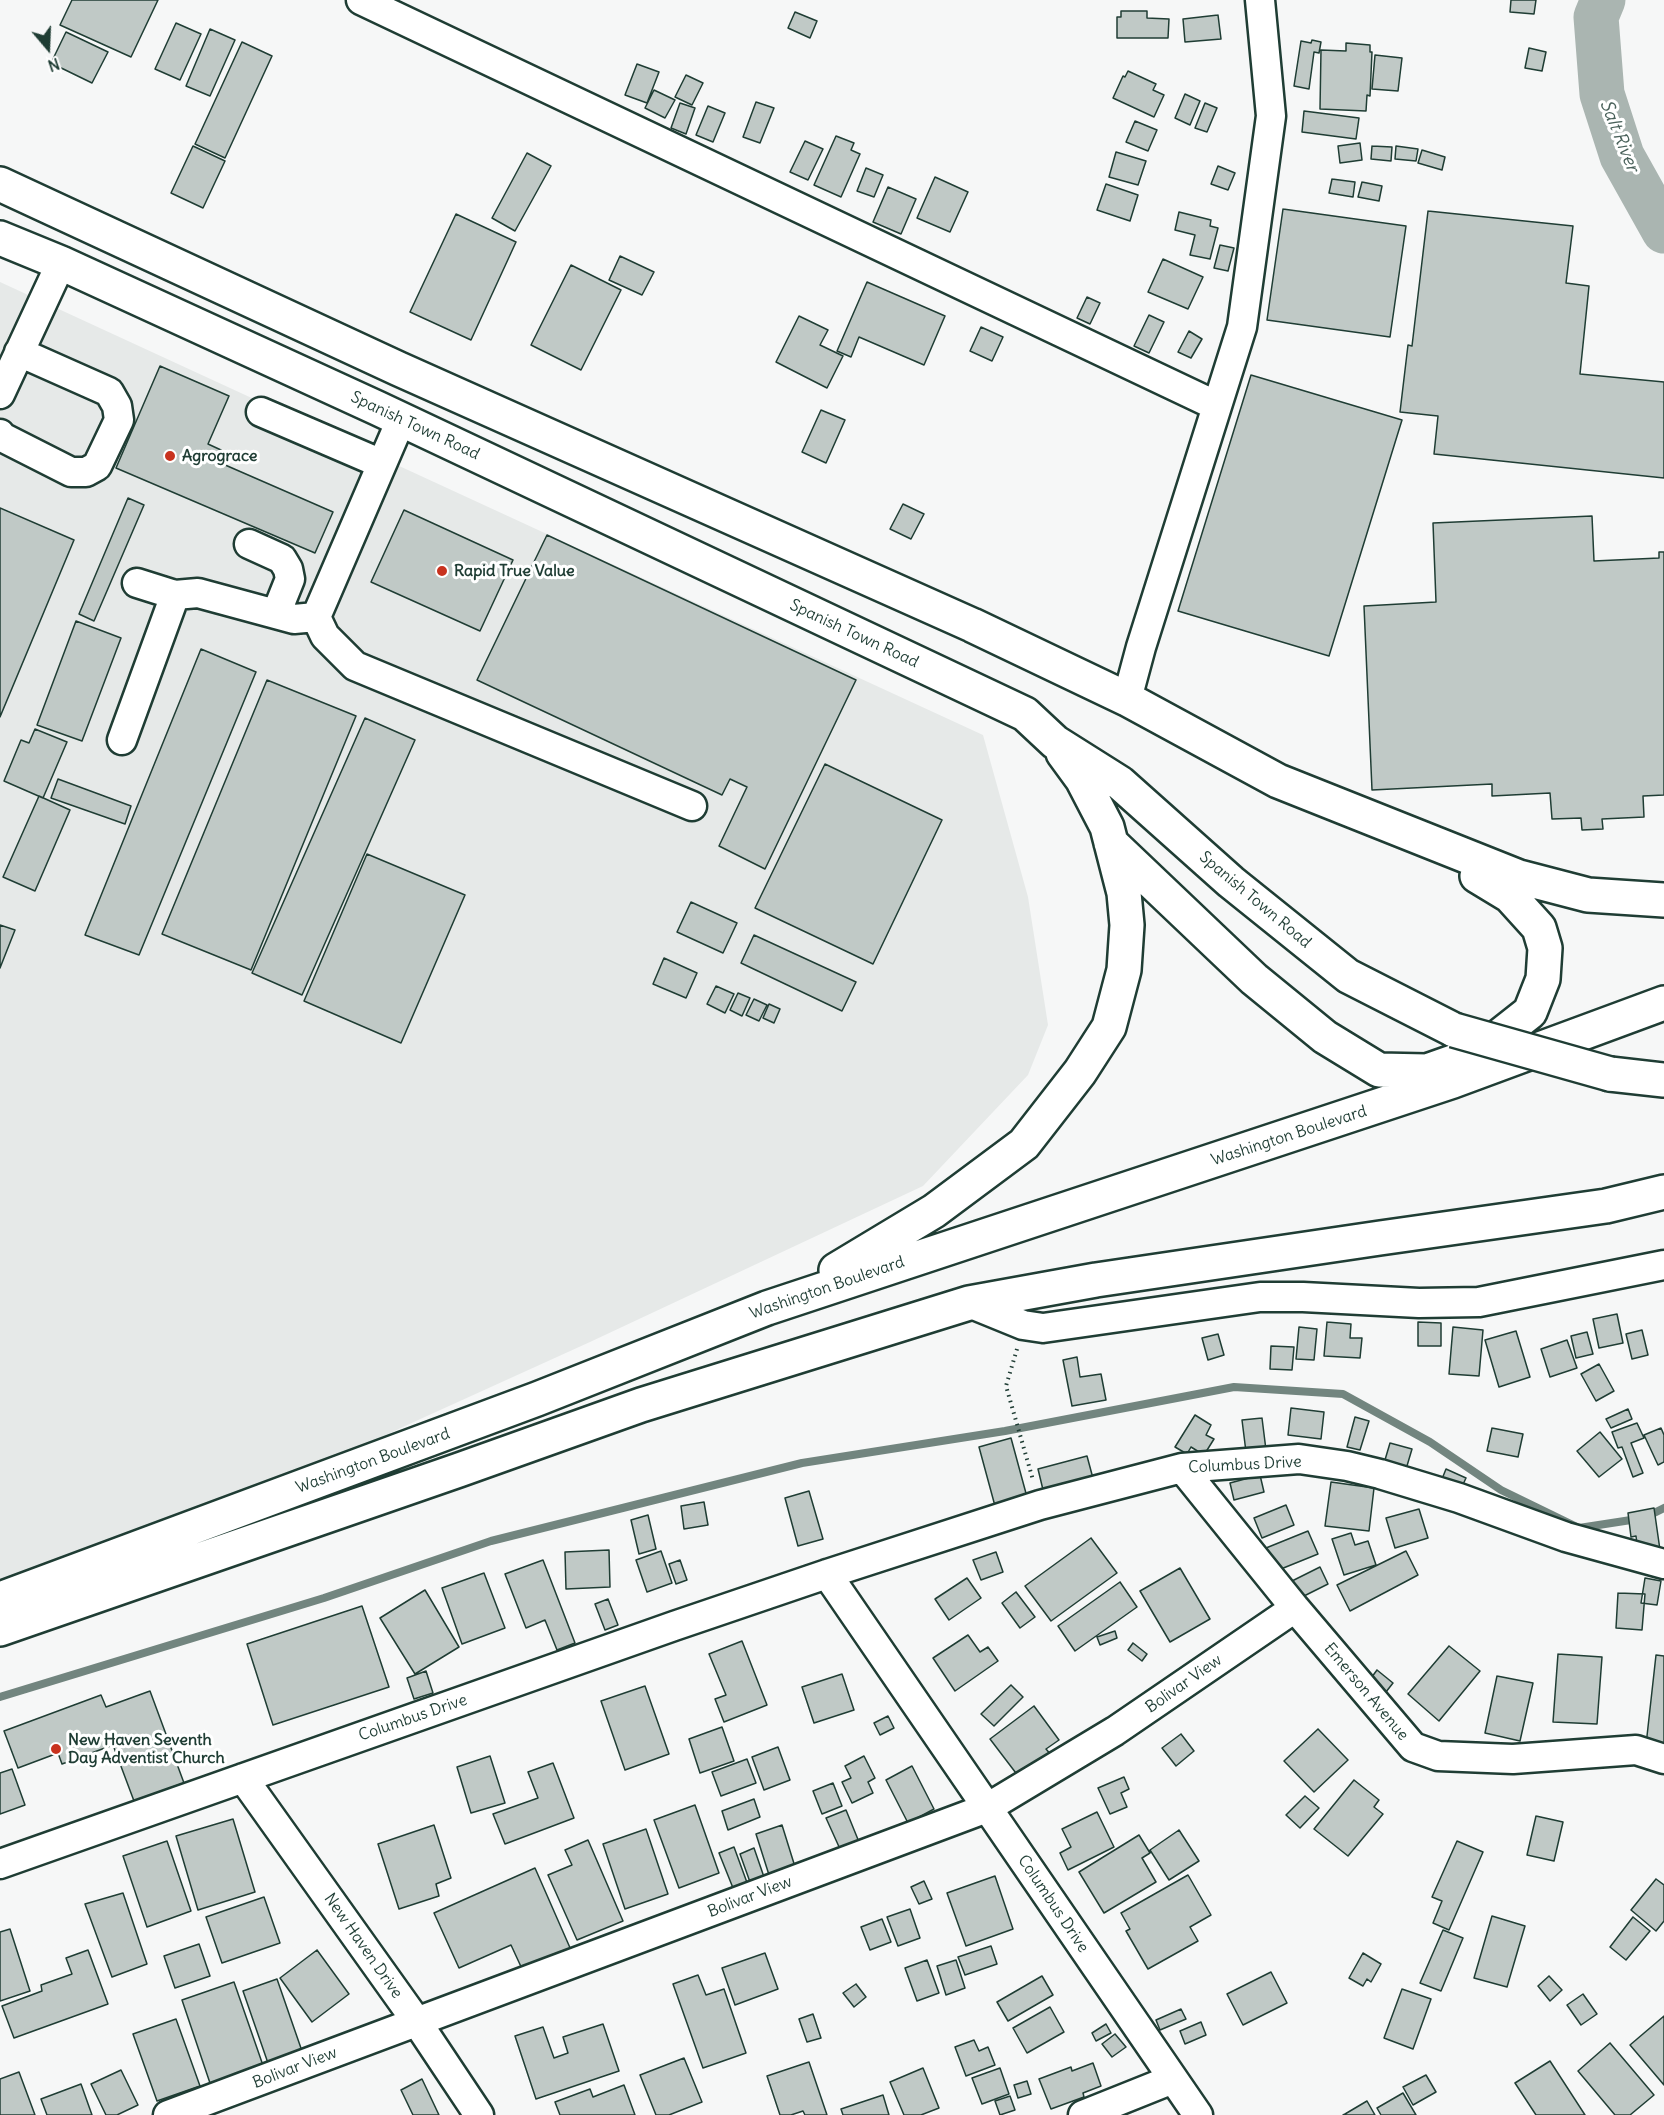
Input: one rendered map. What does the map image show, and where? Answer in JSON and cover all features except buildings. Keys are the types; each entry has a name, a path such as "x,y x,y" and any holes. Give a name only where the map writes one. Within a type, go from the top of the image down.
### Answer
{"highway":[{"path":"0,184 399,369 961,620 1127,699 1278,781 1519,877 1588,895 1664,900"},
{"name":"Spanish Town Road","path":"0,238 61,262 389,414 1025,714 1054,742 1120,783 1231,882 1348,976 1454,1030 1610,1074 1664,1080"},
{"path":"389,414 399,369"},
{"path":"767,1308 815,1284 934,1211 1024,1144 1080,1072 1109,1027 1124,970 1126,915 1124,894 1107,827 1082,779 1054,742"},
{"path":"1111,843 1254,979 1325,1037 1379,1070 1427,1071 1478,1053 1530,1012 1543,979 1545,948 1539,928 1510,896 1401,830"},
{"name":"Washington Boulevard","path":"0,1599 537,1400 767,1308 1453,1081 1664,1004"},
{"path":"0,1629 415,1486 641,1405 969,1303 1120,1277 1606,1206 1664,1192"}],"street":[{"path":"361,0 1217,406"},
{"path":"1127,699 1141,646 1242,327 1271,116 1260,0"},
{"path":"0,394 61,262"},
{"path":"0,434 71,472 86,472 97,466 119,420 117,406 109,392 20,352"},
{"path":"261,412 382,464"},
{"path":"389,414 382,464 316,617 325,636 355,666 692,806"},
{"path":"249,544 282,559 288,569 290,579 276,614"},
{"path":"137,583 175,595 198,593 294,619 316,617"},
{"path":"122,740 175,595"},
{"path":"969,1303 1023,1325 1042,1328 1260,1298 1304,1297 1419,1304 1479,1302 1664,1265"},
{"name":"Columbus Drive","path":"0,1864 827,1574 1040,1505 1182,1468 1299,1460 1347,1466 1459,1498 1566,1537 1664,1564"},
{"name":"Emerson Avenue","path":"1182,1468 1295,1608 1413,1747 1438,1756 1502,1759 1636,1750 1664,1758"},
{"name":"Columbus Drive","path":"827,1574 1198,2115"},
{"name":"Bolivar View","path":"168,2115 987,1808 1115,1731 1295,1608"},
{"name":"New Haven Drive","path":"243,1778 417,2022 479,2115"},
{"path":"1083,2115 1173,2079"}],"path":[{"path":"1023,1325 1006,1386 1040,1505"}],"shaded area":[{"path":"0,282 983,735 1028,897 1048,1025 1028,1075 923,1186 208,1520 0,1591"}],"waterway":[{"name":"Salt River","path":"1603,0 1596,17 1602,94 1622,156 1664,231"},
{"path":"0,1697 324,1598 491,1541 802,1463 1005,1431 1234,1387 1343,1394 1430,1442 1501,1490 1579,1528 1644,1518 1664,1508"}],"place":[{"name":"Agrograce","path":"170,456"},
{"name":"Rapid True Value","path":"442,571"},
{"name":"New Haven Seventh Day Adventist Church","path":"56,1749"}]}
